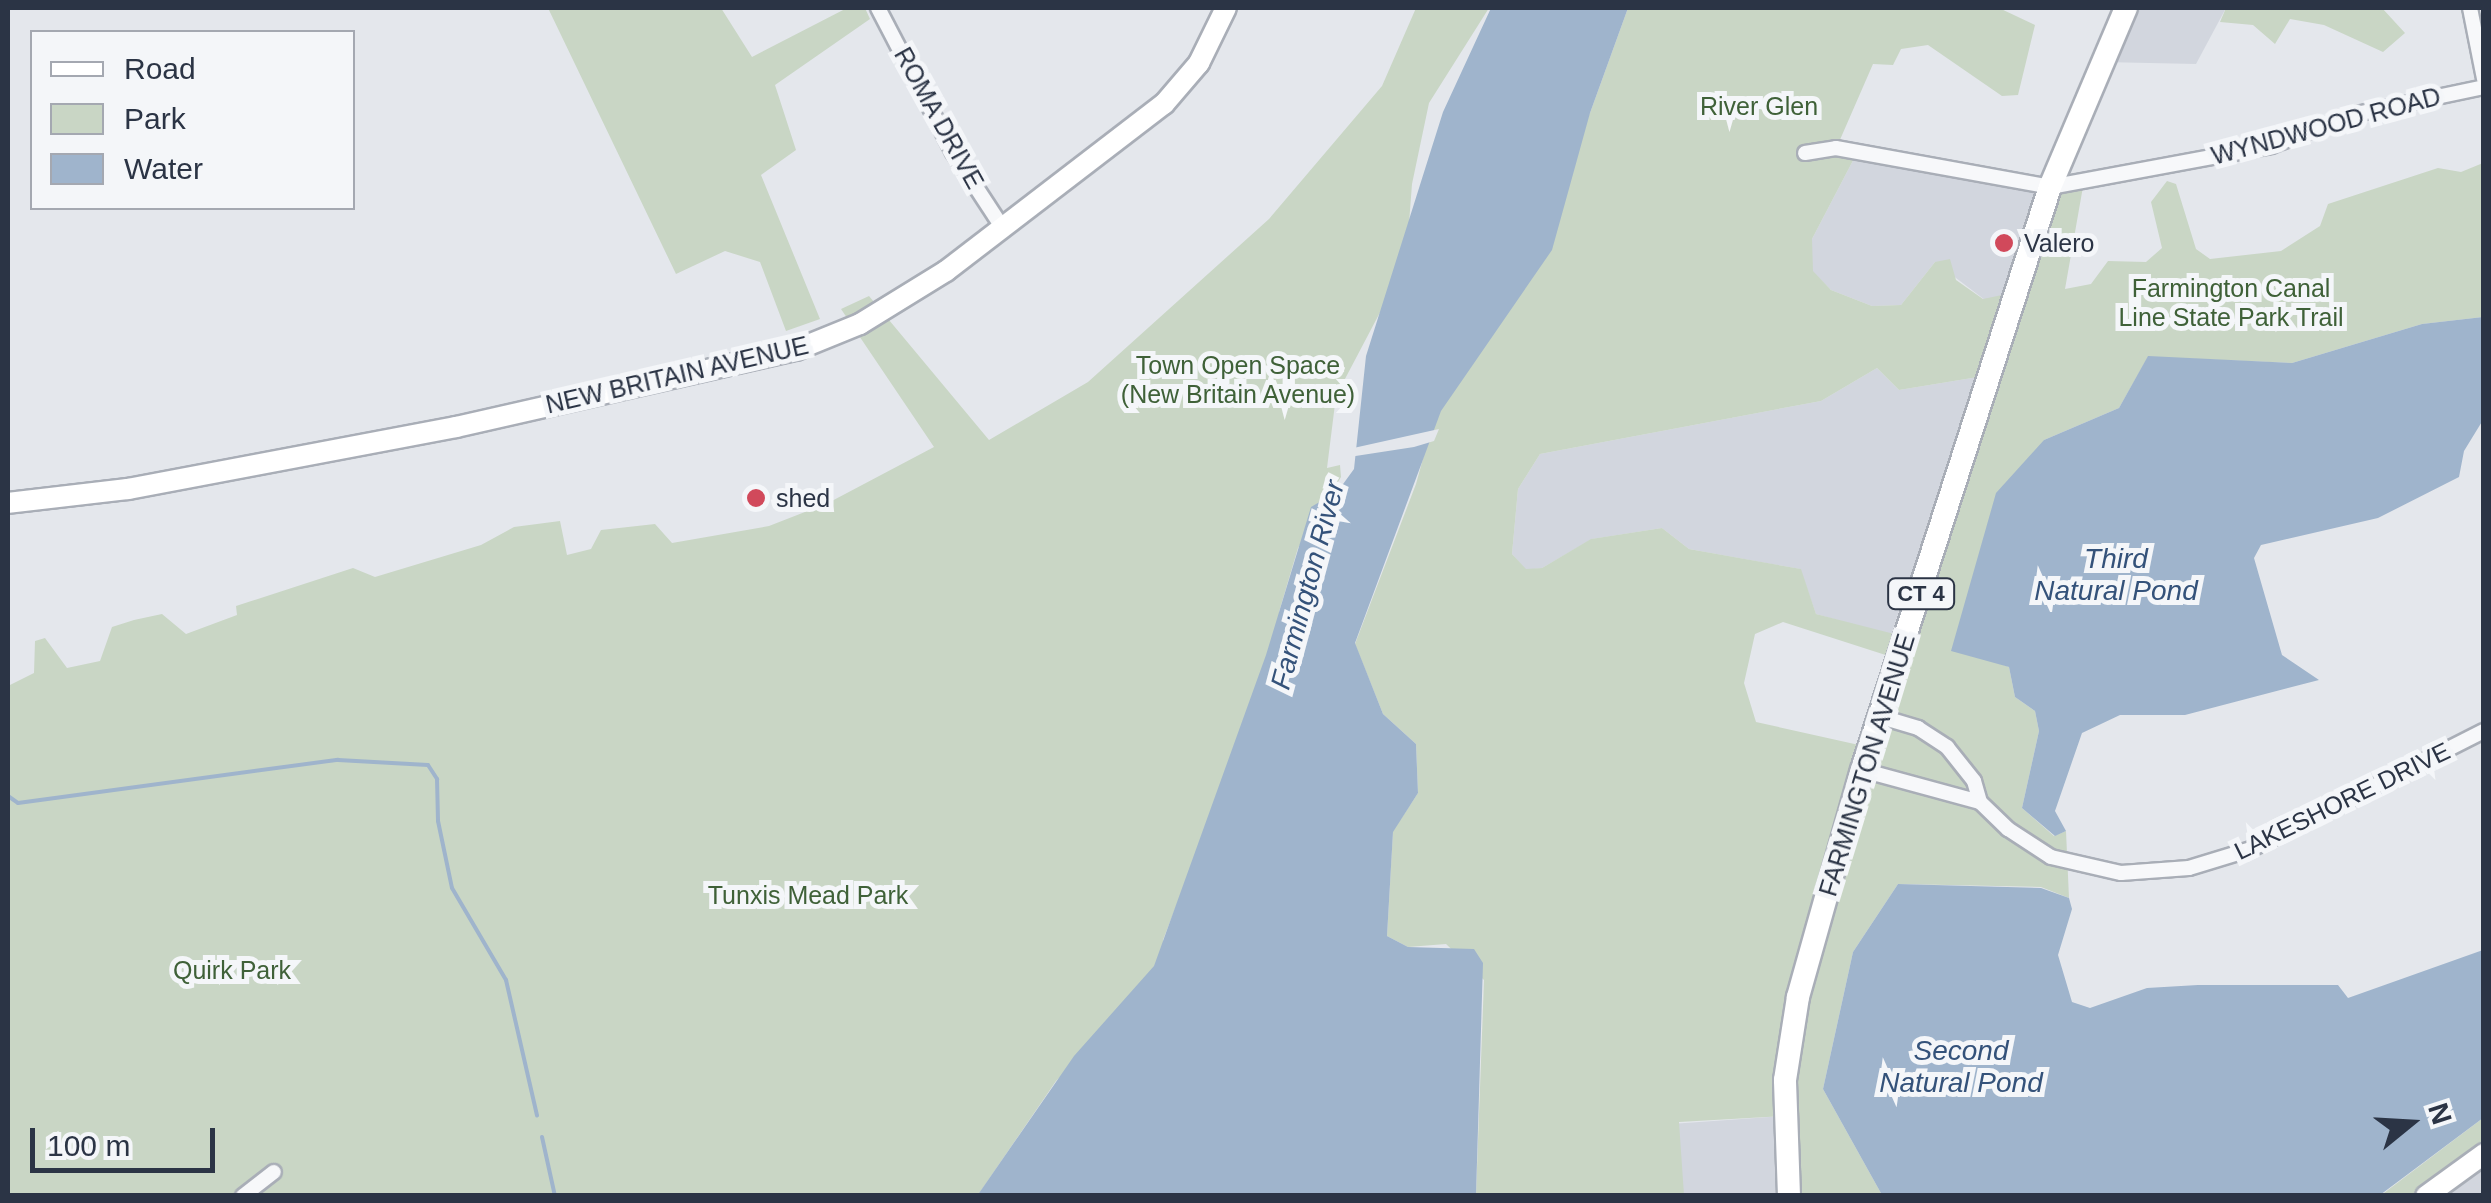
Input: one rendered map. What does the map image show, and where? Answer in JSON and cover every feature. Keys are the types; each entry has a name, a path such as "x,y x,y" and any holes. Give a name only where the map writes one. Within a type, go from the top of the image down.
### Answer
{"main road":[{"name":"FARMINGTON AVENUE","path":"1789,1196 1785,1080 1798,997 1862,770 2050,187 2126,8"}],"street":[{"name":"ROMA DRIVE","path":"878,8 954,152 1002,228"},
{"name":"NEW BRITAIN AVENUE","path":"8,503 128,489 456,427 796,350 890,307 1002,228 1164,104 1199,63 1226,8"},
{"path":"2470,8 2484,79"},
{"name":"WYNDWOOD ROAD","path":"2050,187 2271,146 2356,114 2484,87"},
{"path":"1806,153 1836,148 2050,187"},
{"name":"LAKESHORE DRIVE","path":"1878,716 1918,728 1948,748 1974,781 1980,802"},
{"name":"LAKESHORE DRIVE","path":"1862,770 1980,802 2051,856 2121,872 2189,868 2251,849 2484,731"},
{"path":"2426,1196 2484,1154"},
{"path":"243,1196 274,1172"}],"shaded area":[{"path":"2126,8 2226,8 2196,64 2103,62"},
{"path":"1859,149 2050,187 2005,337 1985,300 1935,262 1901,305 1872,306 1831,290 1812,271 1812,239"},
{"path":"1877,368 1899,390 1978,377 1891,635 1816,614 1800,569 1689,549 1662,528 1592,539 1542,568 1526,570 1512,554 1518,489 1540,454 1821,401"},
{"path":"1784,1116 1790,1195 1683,1196 1678,1123"},
{"path":"2483,1154 2483,1195 2426,1195"}],"green space":[{"path":"548,8 721,8 752,57 847,8 865,8 870,19 775,85 796,150 761,175 820,319 786,331 760,262 725,251 676,274"},
{"path":"1416,8 1489,8 1429,103 1412,184 1406,263 1336,396 1327,468 1340,465 1341,477 1298,548 1279,612 1281,635 1163,940 1166,967 1056,1081 978,1195 8,1196 8,686 34,673 35,641 45,638 67,668 100,661 112,627 134,620 162,614 186,634 237,615 236,606 353,568 375,577 481,545 514,527 560,521 567,555 591,549 601,530 655,524 672,543 769,526 828,503 934,447 841,309 869,296 989,440 1088,382 1269,219 1382,86"},
{"path":"1628,8 1999,8 2035,25 2018,95 2002,96 1928,45 1901,49 1893,65 1873,64 1839,142 1859,149 1812,239 1813,271 1831,290 1872,306 1901,305 1935,262 1950,259 1956,280 1983,299 2002,295 2005,335 2050,187 2084,181 2065,289 2091,284 2108,261 2146,262 2162,248 2151,202 2167,181 2176,184 2196,249 2210,259 2281,251 2320,226 2328,204 2438,168 2461,172 2483,163 2483,317 2422,324 2292,363 2148,357 2119,408 2044,440 1978,655 2009,667 2015,697 2035,711 2039,731 2022,808 2054,836 2066,831 2069,898 2041,887 1898,884 1853,952 1823,1089 1882,1195 1789,1195 1784,1116 1679,1122 1684,1195 1476,1195 1484,980 1446,944 1408,947 1387,936 1393,831 1418,793 1416,744 1383,714 1355,644 1424,455 1414,430 1590,113","holes":["1877,368 1899,390 1978,377 1906,637 1816,614 1801,569 1689,549 1662,528 1591,539 1542,568 1526,569 1512,554 1518,489 1540,454 1821,401","1783,622 1898,659 1868,747 1756,722 1744,683 1755,634"]},
{"path":"2226,8 2382,8 2405,33 2383,52 2324,25 2290,19 2275,44 2253,25 2220,22"},
{"path":"2483,1118 2483,1154 2426,1195 2380,1196"}],"water":[{"name":"Farmington River","path":"1491,8 1628,8 1590,113 1552,250 1441,411 1355,643 1383,714 1416,744 1418,793 1393,832 1387,936 1408,947 1474,949 1483,963 1476,1195 977,1196 1074,1056 1154,966 1266,655 1311,507 1338,491 1354,469 1366,356 1443,112"},
{"name":"Third Natural Pond","path":"2483,317 2483,420 2464,451 2459,477 2378,518 2261,545 2254,558 2282,655 2319,680 2185,715 2120,715 2082,733 2055,811 2066,831 2055,836 2022,808 2039,731 2035,711 2015,697 2009,667 1951,651 1996,493 2044,440 2119,408 2148,356 2292,363 2422,324"},
{"name":"Second Natural Pond","path":"1898,884 2041,888 2069,898 2072,909 2058,955 2072,1002 2090,1008 2147,988 2198,985 2338,985 2348,998 2483,950 2483,1118 2380,1195 1882,1195 1823,1089 1853,952"}],"pier":[{"path":"1439,429 1434,441 1349,457 1349,449"}],"waterway":[{"path":"8,796 18,803 338,760 428,765 437,779 438,821 452,888 506,980 537,1115"},
{"path":"542,1137 555,1196"}],"place":[{"name":"Valero","path":"2004,243"},
{"name":"shed","path":"756,498"}],"park label":[{"name":"River Glen","path":"1759,106"},
{"name":"Farmington Canal Line State Park Trail","path":"2231,304"},
{"name":"Town Open Space (New Britain Avenue)","path":"1238,380"},
{"name":"Tunxis Mead Park","path":"808,895"},
{"name":"Quirk Park","path":"232,970"}]}
